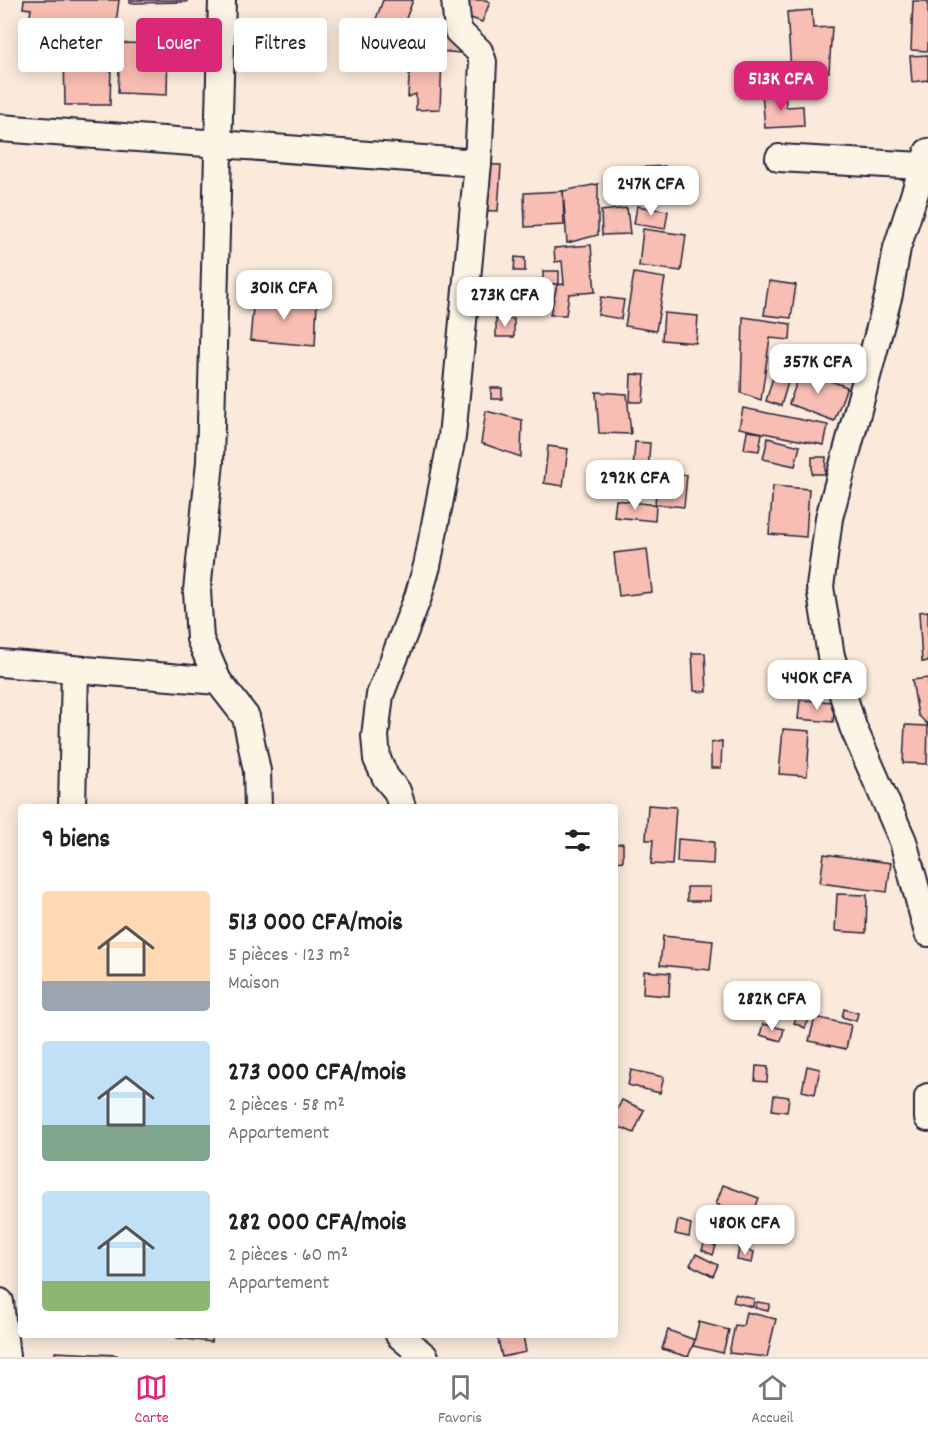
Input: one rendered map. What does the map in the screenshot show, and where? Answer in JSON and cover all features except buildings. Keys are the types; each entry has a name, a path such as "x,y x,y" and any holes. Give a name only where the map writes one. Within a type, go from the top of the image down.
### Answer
{"street":[{"path":"222,0 210,462 197,591 200,639 218,681 246,717 257,771 258,804"},
{"path":"401,804 397,791 386,778 377,759 375,736 380,695 418,597 427,566 452,437 478,163 483,62 479,51 458,31 456,0"},
{"path":"0,128 478,163"},
{"path":"779,158 925,159 897,248 889,294 829,518 820,587 831,656 853,727 903,841 928,933"},
{"path":"0,663 218,681"},
{"path":"72,804 75,670"},
{"path":"928,1097 928,1118"},
{"path":"0,1302 6,1357"},
{"path":"403,1338 425,1357"}]}
